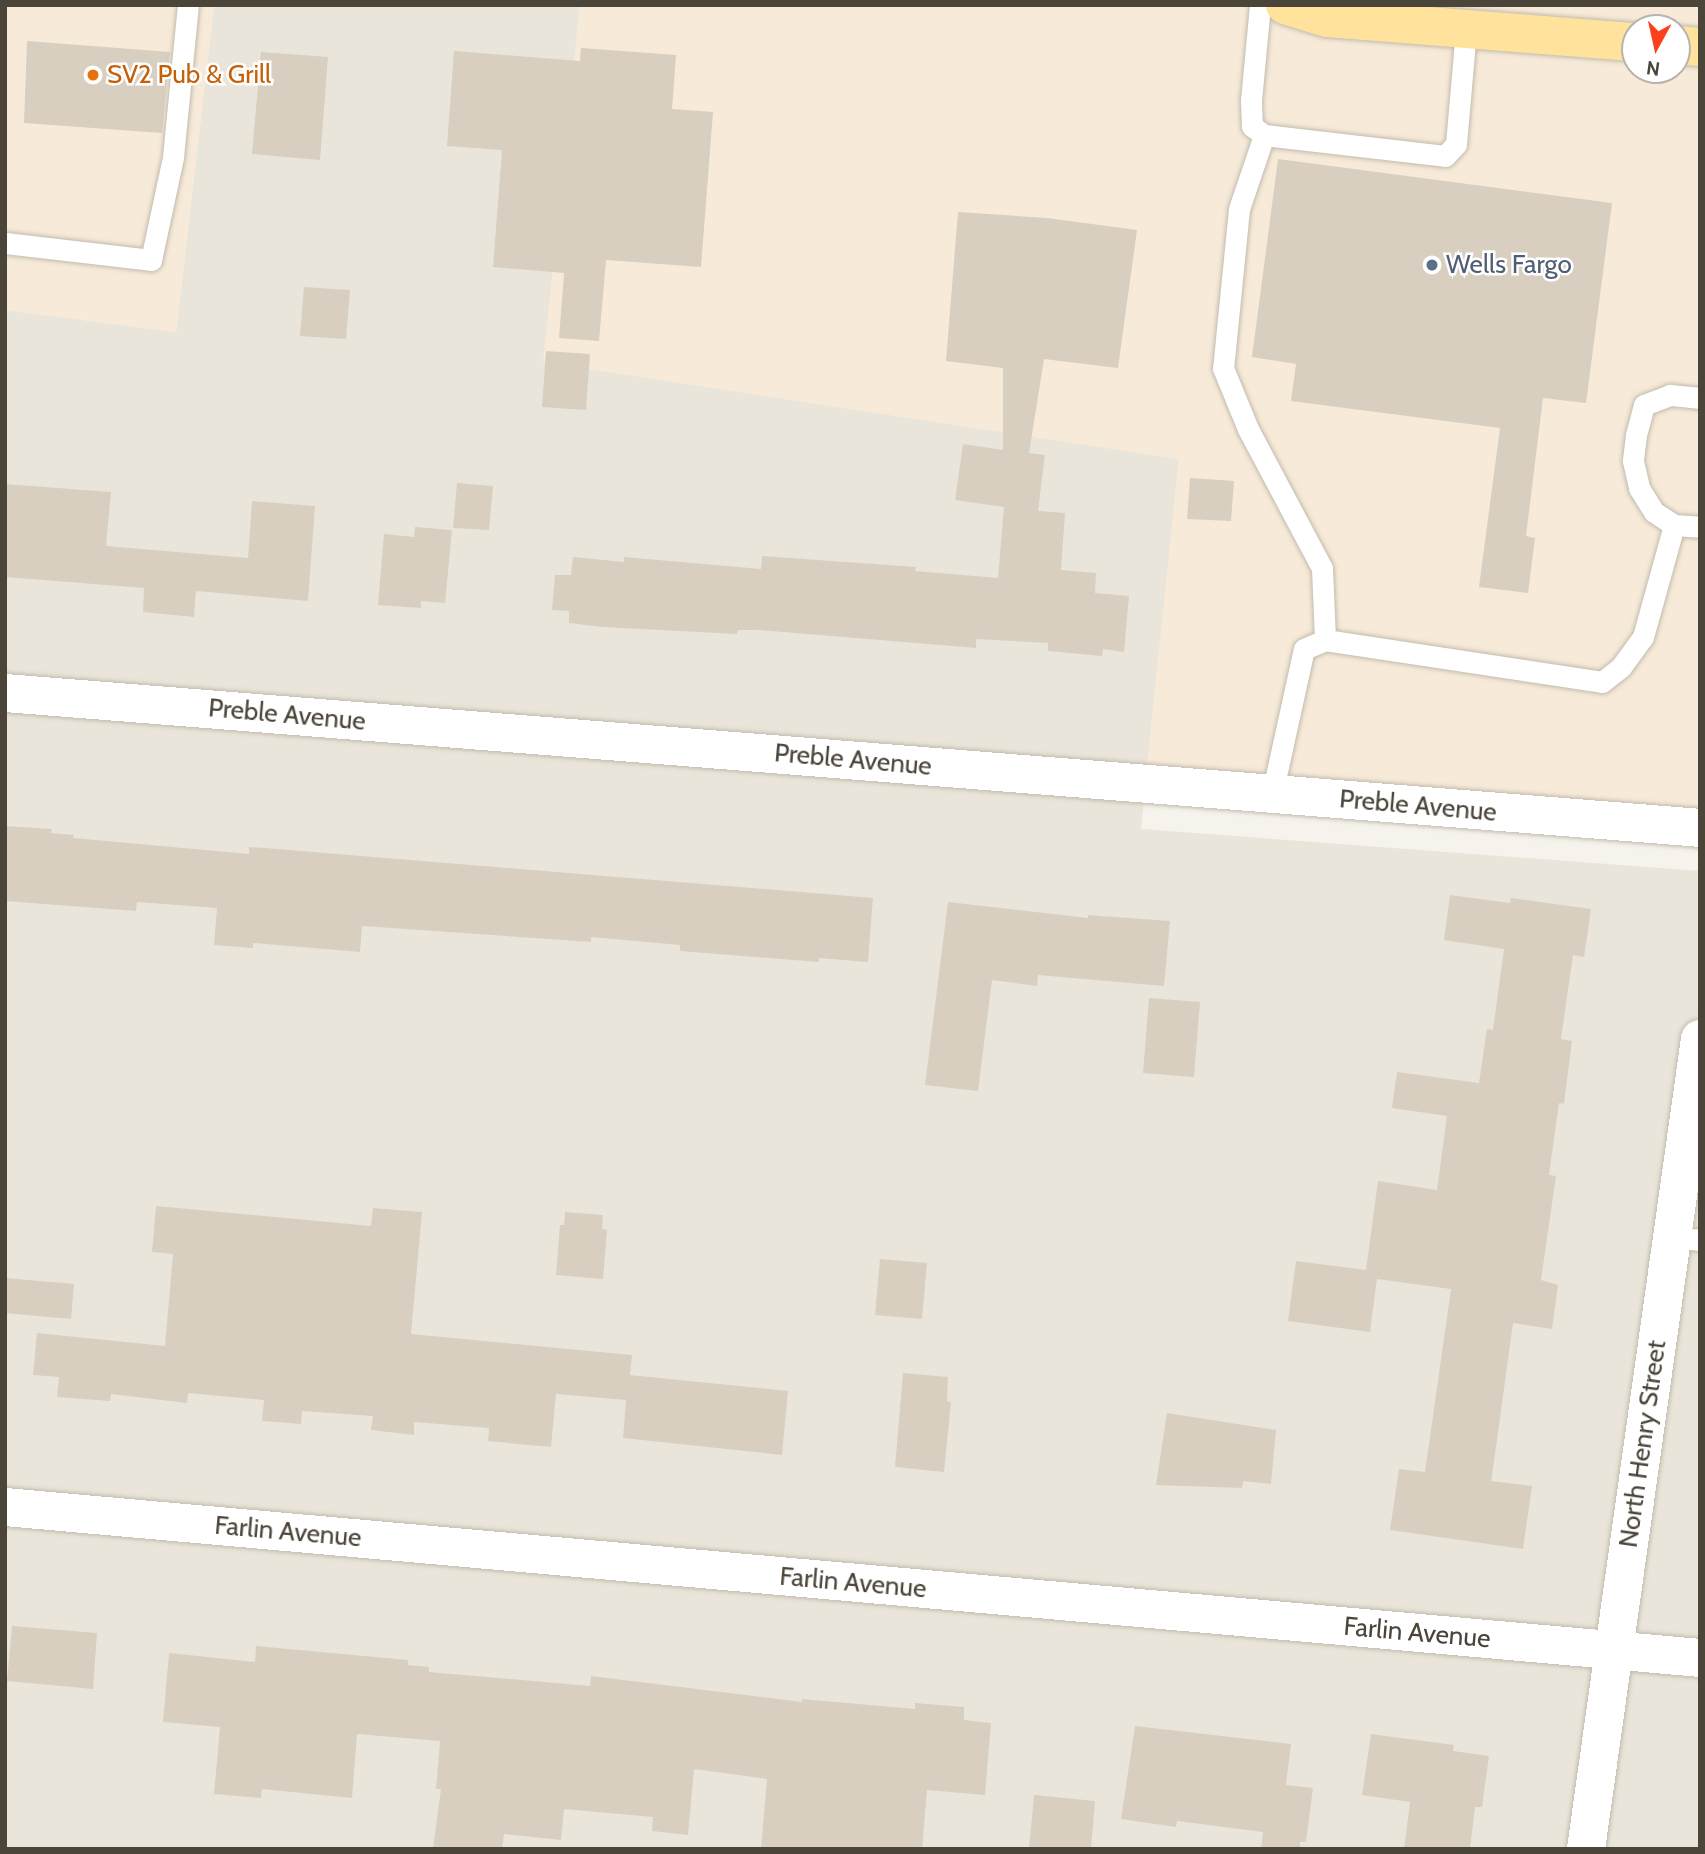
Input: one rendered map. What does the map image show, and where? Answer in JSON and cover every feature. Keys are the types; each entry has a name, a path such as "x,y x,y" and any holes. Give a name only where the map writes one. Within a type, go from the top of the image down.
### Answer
{"main road":[{"path":"1285,5 1327,18 1621,41"}],"street":[{"name":"Preble Avenue","path":"5,693 1700,828"},
{"name":"North Henry Street","path":"1586,1849 1614,1650 1686,1238 1700,1039"},
{"name":"Farlin Avenue","path":"5,1507 1700,1658"}],"lane":[{"path":"5,243 151,260 173,157 188,5"},
{"path":"1261,5 1251,101 1252,126 1264,135 1445,156 1456,144 1466,29"},
{"path":"1264,135 1239,209 1223,368 1248,429 1322,568 1325,640"},
{"path":"1700,398 1671,395 1644,405 1633,461 1639,488 1654,512 1674,525 1700,527"},
{"path":"1272,794 1304,649 1325,640 1602,682 1621,667 1643,637 1674,525"}],"shaded area":[{"path":"5,5 214,5 176,332 5,310"},
{"path":"214,5 580,5 544,362 1179,459 1141,829 1700,871 1700,1849 5,1849 5,310 176,332"},
{"path":"580,5 1700,5 1700,828 1145,784 1179,459 543,362"}],"building":[{"name":"SV2 Pub & Grill","path":"27,41 170,52 162,133 24,123"},
{"path":"581,48 676,55 672,109 713,112 701,267 606,260 599,341 559,338 564,273 493,267 502,150 447,146 454,51 580,61"},
{"path":"261,52 328,57 320,160 252,154"},
{"path":"1278,159 1612,203 1586,403 1543,398 1526,536 1535,538 1528,593 1479,587 1500,428 1291,401 1296,364 1252,357"},
{"path":"958,212 1047,218 1137,230 1118,368 1044,359 1029,453 1045,455 1038,511 1065,513 1061,570 1096,573 1095,593 1129,596 1124,652 1103,649 1102,656 1048,651 1048,643 976,639 976,648 759,630 738,630 737,634 602,627 569,623 569,611 552,610 555,575 571,575 573,557 624,562 624,557 761,569 762,556 916,567 915,571 998,578 1004,507 955,500 963,444 1003,450 1003,368 946,361"},
{"path":"304,287 350,290 346,339 300,336"},
{"path":"546,351 590,354 586,410 542,407"},
{"path":"1190,478 1234,481 1231,521 1187,519"},
{"path":"457,483 493,486 489,530 453,528"},
{"path":"5,484 111,492 106,546 248,558 252,501 315,506 308,601 196,591 194,617 143,612 144,588 5,577"},
{"path":"415,527 452,530 445,603 421,601 421,608 378,605 384,534 414,537"},
{"path":"5,826 52,829 51,833 74,835 73,838 249,854 249,847 265,848 873,898 868,962 819,958 819,962 680,951 680,945 591,937 591,942 362,926 360,952 253,943 253,948 214,945 217,908 137,902 136,911 5,901"},
{"path":"1450,895 1510,903 1511,898 1591,909 1584,957 1573,955 1561,1039 1572,1041 1564,1104 1559,1103 1549,1175 1556,1176 1541,1280 1558,1285 1552,1329 1513,1323 1491,1481 1532,1486 1523,1549 1390,1530 1399,1469 1425,1472 1451,1289 1377,1279 1370,1332 1288,1321 1296,1261 1366,1270 1378,1181 1437,1190 1447,1116 1392,1108 1397,1072 1479,1083 1487,1029 1493,1030 1504,949 1444,940"},
{"path":"948,902 1088,918 1088,915 1170,921 1164,986 1038,975 1037,986 992,980 978,1091 925,1085"},
{"path":"1149,998 1200,1002 1194,1077 1143,1073"},
{"path":"156,1206 371,1226 373,1208 422,1212 411,1334 632,1355 630,1375 788,1391 782,1455 623,1438 626,1400 556,1394 551,1447 488,1441 489,1428 414,1422 414,1435 371,1430 373,1416 302,1411 301,1424 262,1421 264,1400 188,1393 187,1403 111,1394 110,1401 57,1397 59,1377 33,1375 37,1333 165,1346 173,1254 152,1252"},
{"path":"565,1212 603,1215 602,1229 607,1230 603,1279 556,1275 560,1225 564,1225"},
{"path":"880,1259 927,1263 922,1319 875,1315"},
{"path":"5,1278 74,1284 71,1319 5,1313"},
{"path":"903,1373 948,1377 947,1401 951,1402 944,1472 895,1467"},
{"path":"1167,1413 1276,1430 1271,1484 1243,1481 1242,1488 1156,1485"},
{"path":"12,1626 97,1633 93,1689 7,1681"},
{"path":"256,1646 408,1660 408,1665 429,1667 429,1672 590,1686 591,1676 802,1702 802,1699 915,1709 915,1703 964,1707 964,1720 991,1723 985,1795 927,1790 922,1849 761,1849 767,1779 694,1769 688,1835 652,1831 653,1817 564,1809 561,1840 504,1834 502,1849 433,1849 441,1789 436,1789 440,1741 357,1734 352,1798 262,1789 261,1798 214,1794 220,1727 163,1722 169,1653 255,1662"},
{"path":"1135,1726 1291,1744 1286,1785 1313,1788 1306,1842 1300,1842 1300,1849 1261,1849 1263,1832 1177,1821 1176,1827 1121,1819"},
{"path":"1371,1734 1454,1745 1453,1751 1489,1756 1482,1807 1475,1807 1470,1849 1404,1849 1410,1802 1362,1795"},
{"path":"1034,1795 1095,1801 1091,1849 1029,1849"}],"place":[{"name":"SV2 Pub & Grill","path":"93,75"},
{"name":"Wells Fargo","path":"1432,265"}]}
